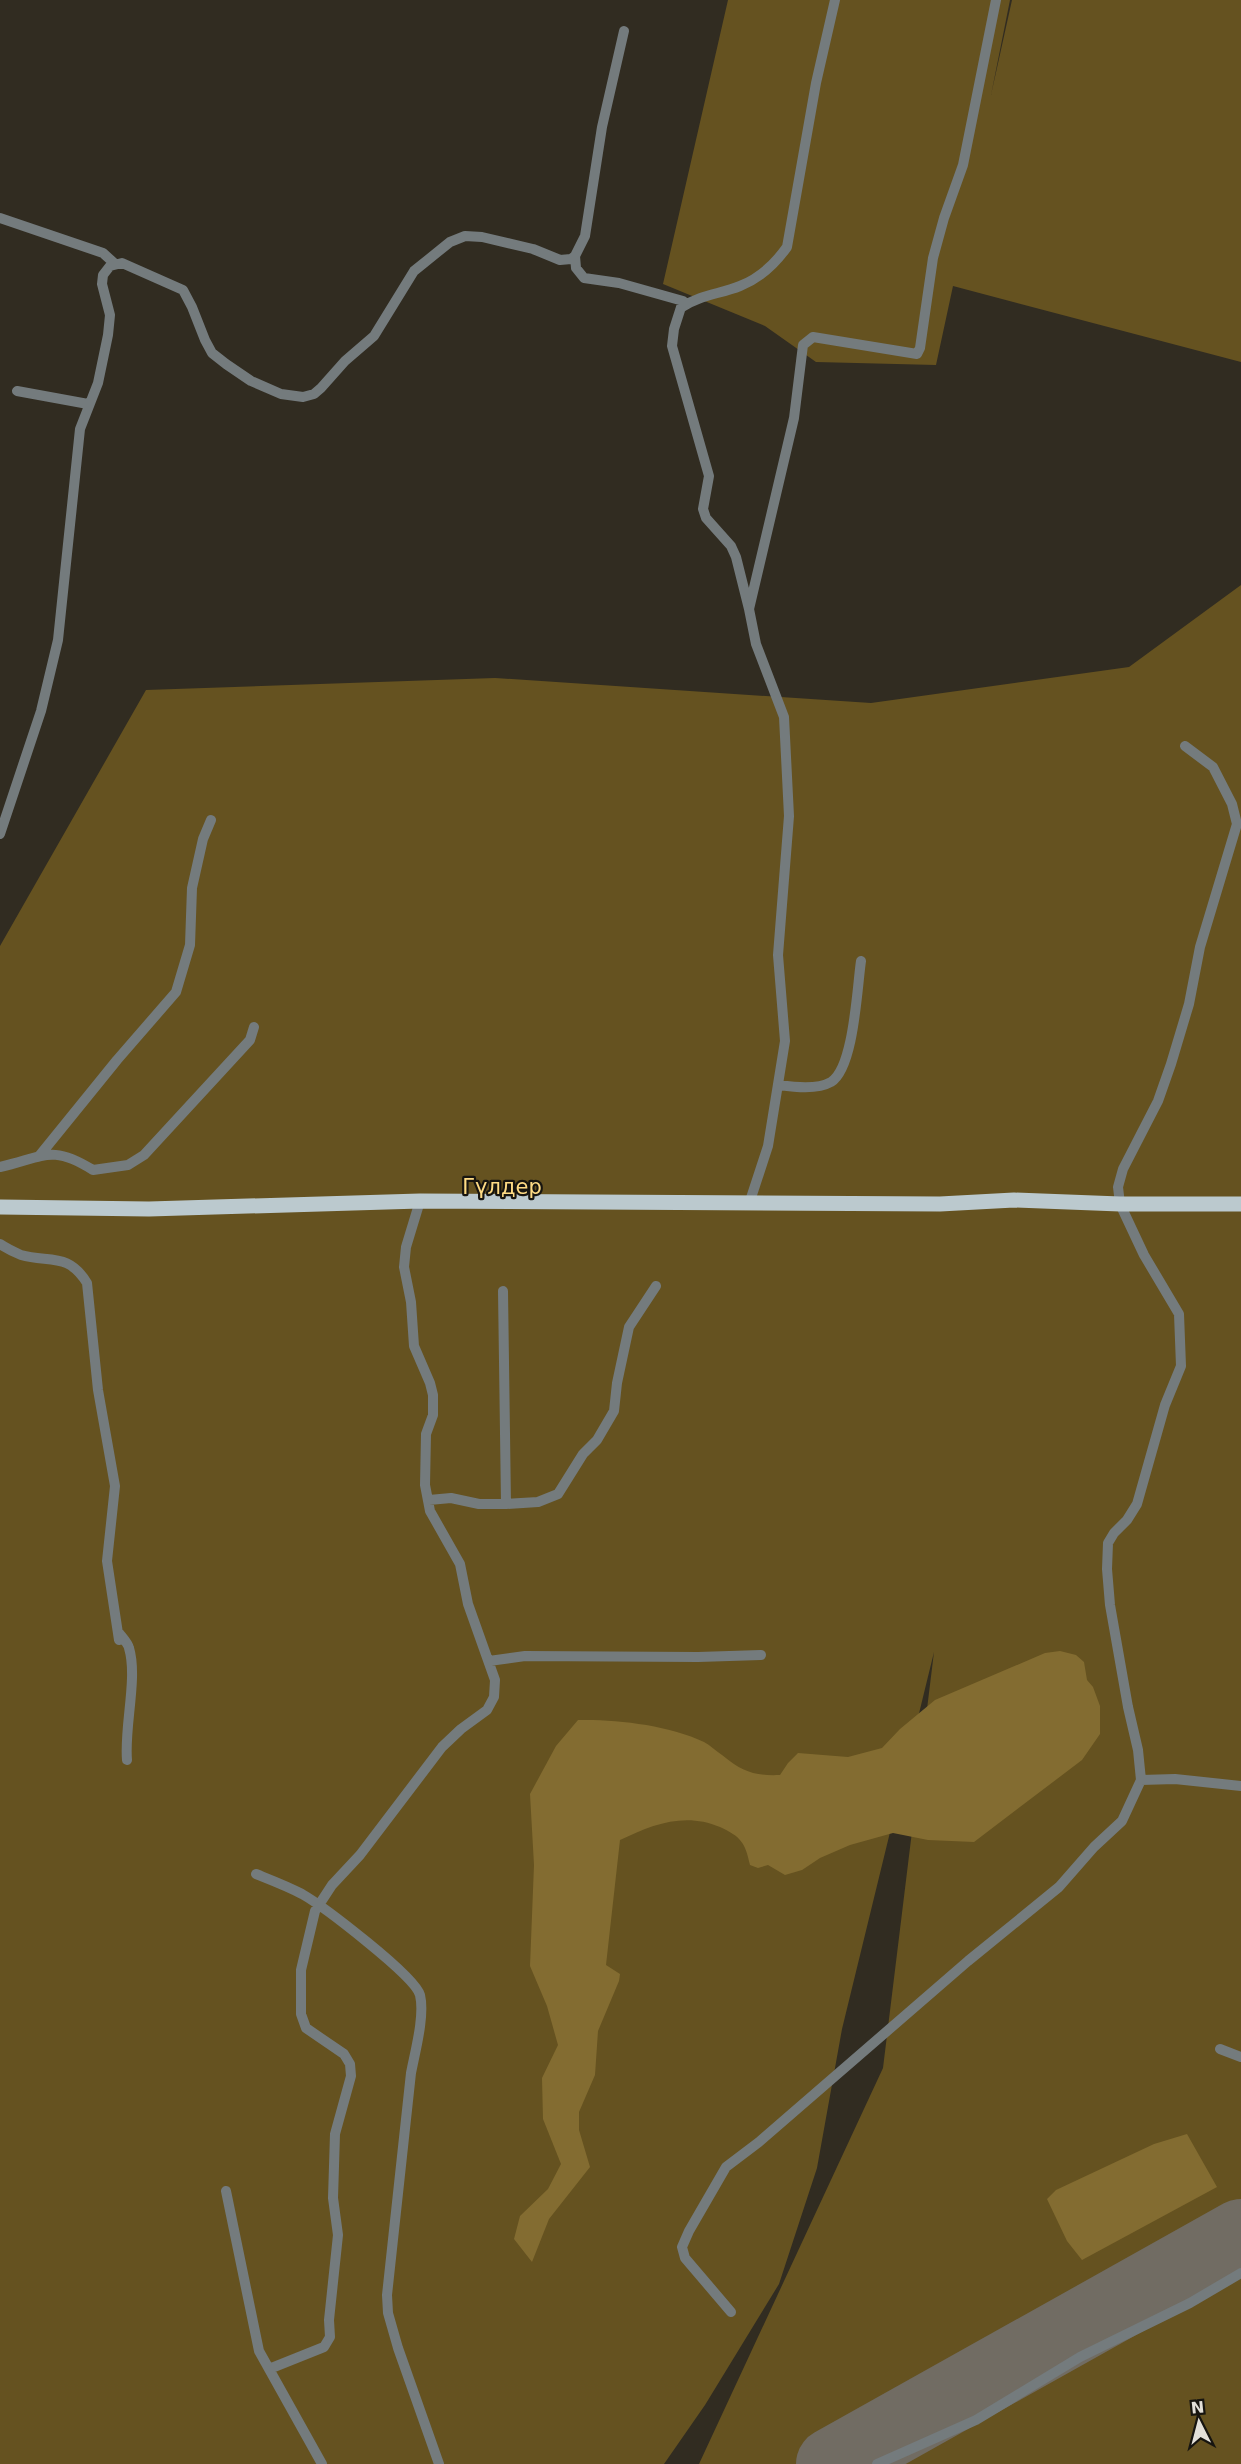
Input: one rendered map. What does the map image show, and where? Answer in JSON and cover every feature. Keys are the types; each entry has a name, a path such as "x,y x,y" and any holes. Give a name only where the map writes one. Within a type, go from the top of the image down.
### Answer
{"main road":[{"path":"0,1207 149,1209 420,1201 940,1204 1014,1200 1120,1204 1241,1204"}],"street":[{"path":"682,307 699,298 740,286 758,277 776,262 787,247 816,83 835,0"},
{"path":"749,609 794,418 803,345 813,337 917,354 920,348 933,258 944,218 963,165 996,0"},
{"path":"624,31 602,127 585,236 575,256 576,268 584,278 619,283 683,301 674,330 672,346 709,476 703,509 706,518 731,546 736,557 756,644 783,717 786,742 789,816 778,955 785,1041 780,1084 768,1146 749,1204"},
{"path":"0,218 103,253 114,263 136,268 183,290 192,307 199,330 212,353 251,381 281,394 303,397 321,388 345,361 374,336 414,271 450,242 465,236 482,237 533,249 560,260 571,259 575,256"},
{"path":"0,834 41,711 58,640 80,429 98,383 108,335 110,315 102,284 103,275 114,263"},
{"path":"17,391 88,404"},
{"path":"731,2312 685,2258 682,2247 703,2204 726,2167 759,2142 959,1968 1059,1887 1094,1847 1122,1821 1141,1780 1138,1750 1110,1605 1107,1569 1108,1543 1137,1504 1165,1405 1180,1366 1181,1323 1179,1314 1144,1255 1120,1204 1118,1187 1120,1177 1158,1101 1171,1064 1189,1004 1203,936 1239,824 1232,804 1213,767 1185,746"},
{"path":"40,1155 117,1060 176,993 190,945 192,888 203,839 211,820"},
{"path":"780,1084 793,1087 819,1085 830,1082 840,1073 849,1045 861,961"},
{"path":"0,1167 51,1153 62,1155 93,1170 128,1165 144,1155 250,1040 254,1027"},
{"path":"269,2369 324,2347 330,2337 329,2320 338,2235 333,2198 335,2134 351,2076 350,2064 344,2054 306,2028 301,2014 301,1970 317,1905 360,1855 441,1747 487,1710 494,1697 495,1680 468,1604 460,1564 430,1511 425,1485 426,1434 433,1415 433,1395 414,1346 411,1302 404,1267 406,1247 420,1201"},
{"path":"0,1244 22,1255 57,1259 69,1264 80,1272 87,1283 98,1390 115,1486 107,1560 118,1635 129,1647 131,1665 129,1715 125,1740 127,1760"},
{"path":"429,1500 452,1498 479,1504 506,1504 538,1502 558,1494 583,1454 597,1440 614,1412 617,1383 629,1328 657,1286"},
{"path":"504,1291 506,1504"},
{"path":"489,1661 525,1656 698,1658 761,1655"},
{"path":"1141,1780 1175,1779 1241,1786"},
{"path":"256,1874 295,1891 317,1905 395,1966 415,1985 420,1995 418,2038 411,2073 387,2295 388,2313 398,2348 439,2464"},
{"path":"1220,2049 1241,2057"},
{"path":"226,2191 259,2351 322,2464"},
{"path":"876,2464 976,2420 1080,2357 1190,2303 1241,2273"}],"green space":[{"path":"728,0 1010,0 991,95 1012,0 1241,0 1241,362 953,286 936,365 816,362 765,326 663,284"},
{"name":"Гүлдер","path":"1241,585 1241,2464 699,2464 883,2068 934,1652 842,2029 817,2168 779,2284 705,2405 664,2464 0,2464 0,946 146,690 495,678 871,703 1129,667"}],"shaded area":[{"path":"1060,1651 1076,1655 1084,1662 1087,1680 1093,1687 1100,1706 1100,1734 1082,1760 974,1842 928,1840 893,1833 850,1845 820,1858 802,1870 785,1875 768,1865 758,1868 750,1865 744,1846 737,1837 720,1827 694,1820 657,1825 620,1840 606,1965 620,1974 619,1981 598,2031 595,2075 579,2112 579,2130 590,2167 549,2219 532,2262 514,2239 520,2216 548,2189 561,2164 543,2119 542,2078 558,2045 547,2006 530,1966 534,1865 530,1794 556,1746 578,1720 625,1722 675,1731 704,1742 749,1772 780,1775 798,1753 848,1757 882,1748 900,1729 935,1700 1045,1653"},
{"path":"1187,2134 1217,2187 1082,2260 1067,2241 1047,2199 1056,2190 1154,2144"},
{"path":"1048,2307 1054,2318 1052,2320 1012,2337 1007,2328 1011,2323"}],"runway":[{"path":"832,2464 1241,2235"}]}
